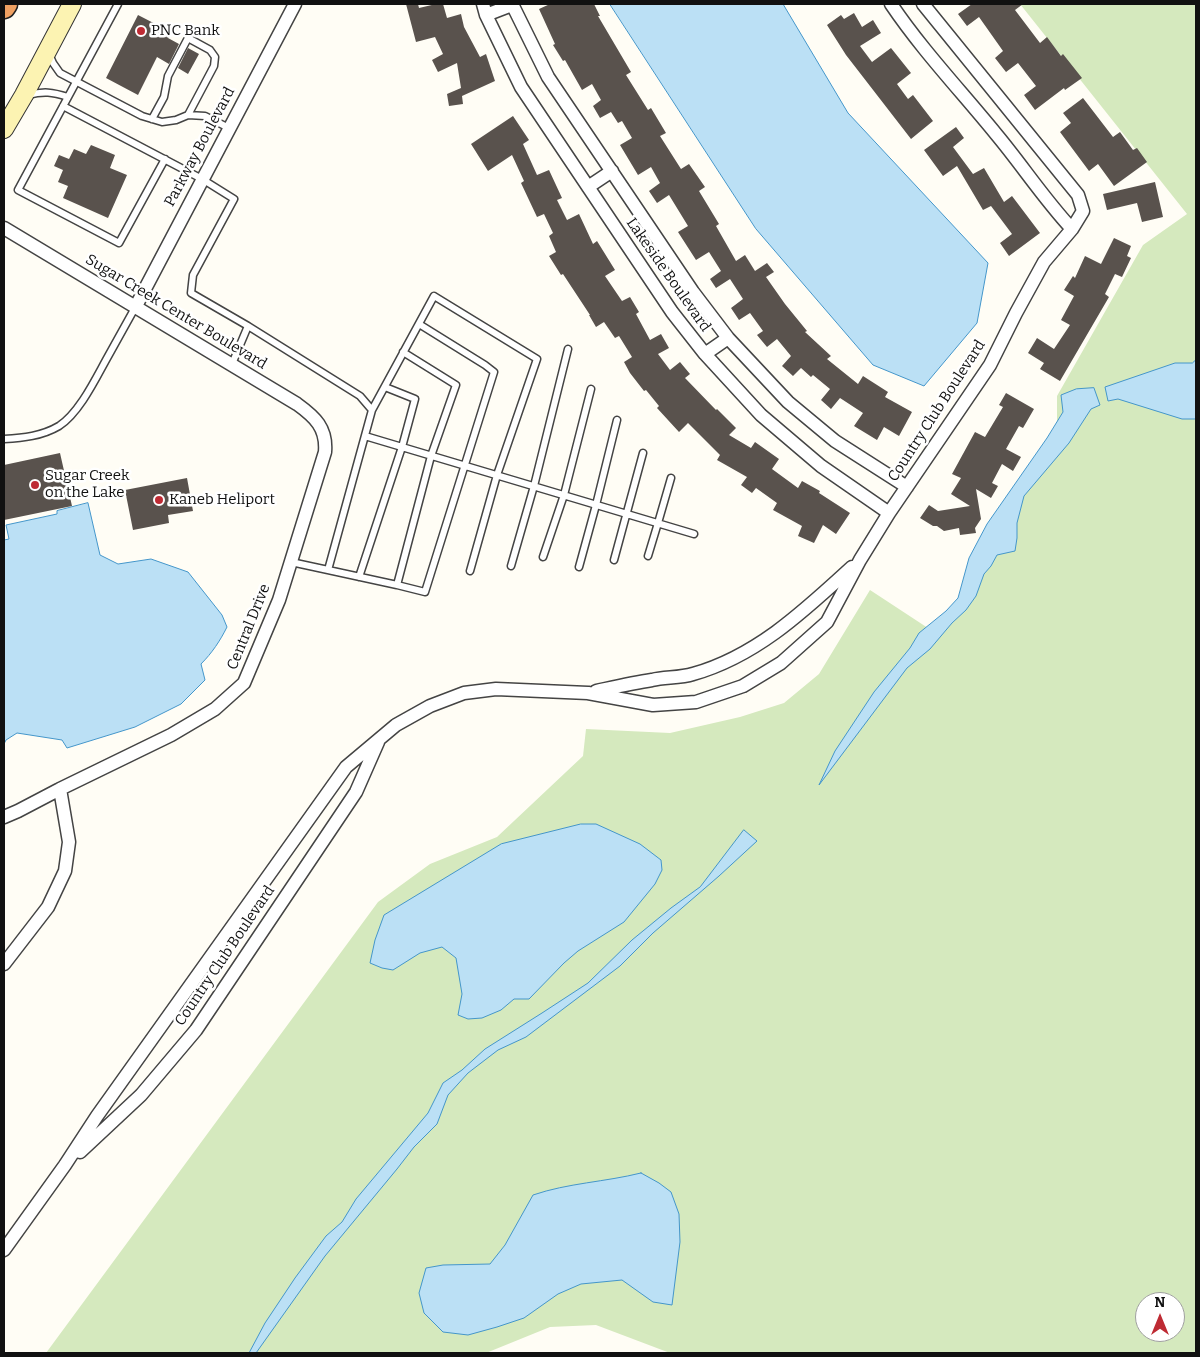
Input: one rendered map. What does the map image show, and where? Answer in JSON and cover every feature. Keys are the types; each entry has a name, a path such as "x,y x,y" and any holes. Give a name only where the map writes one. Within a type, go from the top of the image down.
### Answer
{"main road":[{"path":"4,129 72,4"}],"street":[{"name":"Parkway Boulevard","path":"136,306 295,4"},
{"path":"484,9 512,4"},
{"name":"Lakeside Boulevard","path":"512,4 548,77 693,292 728,338 788,402 835,441 907,487"},
{"path":"892,4 906,26 997,134 1058,214 1072,228"},
{"name":"Country Club Boulevard","path":"4,1250 65,1165 97,1116 346,767 396,725 430,706 464,693 496,689 588,693 653,705 696,702 743,686 780,663 827,622 860,560 889,513 990,365 1016,312 1044,262 1072,228 1083,211 1078,195 923,4"},
{"name":"Lakeside Boulevard","path":"484,9 521,87 672,312 705,354 761,415 821,466 889,513"},
{"path":"588,187 612,171"},
{"name":"Sugar Creek Center Boulevard","path":"4,228 297,404 318,422 324,433"},
{"path":"705,354 728,338"},
{"name":"Central Drive","path":"4,817 18,812 60,789 171,735 215,709 244,683 279,600 324,452 326,443 324,433"},
{"name":"Country Club Boulevard","path":"588,693 692,674 733,660 769,638 814,603 860,560"},
{"name":"Country Club Boulevard","path":"65,1165 141,1095 196,1030 356,792 380,740"},
{"path":"4,964 48,907 65,871 69,842 60,789"}],"lane":[{"path":"118,4 18,190 119,243 165,159"},
{"path":"152,118 164,97 168,76 188,38 210,50 215,57 214,66 188,115"},
{"path":"48,50 53,63 60,73 142,116 162,122 176,120 188,115 205,116 229,128"},
{"path":"24,95 53,92 68,97"},
{"path":"63,106 202,178 234,199 194,275 191,293 360,396 372,410"},
{"path":"328,570 372,410 434,296 537,359 497,475 470,571"},
{"path":"4,438 24,438 61,425 88,393 136,306"},
{"path":"290,562 425,592 494,372 419,324"},
{"path":"232,364 248,326"},
{"path":"511,566 534,486 568,349"},
{"path":"396,585 431,456 456,386 403,352"},
{"path":"359,577 402,447 415,399 384,387"},
{"path":"544,557 564,495 591,389"},
{"path":"580,567 616,420"},
{"path":"365,436 694,534"},
{"path":"614,560 643,453"},
{"path":"648,556 671,478"}],"green space":[{"path":"1020,4 1196,4 1196,1353 670,1353 596,1325 550,1327 486,1353 46,1353 378,902 430,864 497,837 583,756 586,729 670,733 740,717 784,703 819,674 870,590 934,632 967,597 1057,430 1057,396 1143,245 1187,214"}],"water":[{"path":"610,4 783,4 848,113 988,263 977,323 924,386 873,365 756,229"},
{"path":"1196,360 1196,419 1182,419 1118,399 1108,401 1105,387 1175,363 1192,363"},
{"path":"1094,388 1100,405 1091,409 1069,443 1024,496 1017,523 1015,551 997,555 984,574 976,596 966,610 930,649 907,668 819,785 835,751 874,692 910,648 919,633 946,611 958,598 969,558 987,524 1063,412 1061,395 1076,389"},
{"path":"88,503 100,555 118,564 151,559 188,572 222,615 227,627 216,647 201,664 205,680 181,704 135,727 67,748 62,740 17,733 6,740 4,744 4,540 9,539 6,525 57,514 57,511"},
{"path":"581,824 596,824 640,844 661,860 662,870 655,884 624,922 578,951 529,999 514,999 501,1010 482,1018 468,1019 458,1015 462,994 456,958 442,947 420,953 393,970 370,963 375,940 384,915 501,844"},
{"path":"744,830 757,841 653,933 620,966 526,1037 498,1050 468,1073 448,1095 437,1124 414,1147 325,1256 256,1353 249,1353 265,1323 295,1278 326,1236 342,1222 356,1199 428,1113 443,1083 462,1070 485,1049 588,983 632,940 700,887"},
{"path":"641,1173 671,1192 679,1214 680,1242 672,1305 653,1302 622,1280 581,1284 558,1294 524,1318 468,1335 443,1332 424,1313 419,1293 426,1268 443,1265 490,1264 505,1245 533,1195"}],"building":[{"path":"406,4 418,4 419,8 443,4 447,18 461,14 464,27 480,57 486,54 495,81 462,96 463,104 449,106 447,94 461,88 457,63 438,72 432,60 443,54 435,37 416,42"},
{"path":"550,4 594,4 600,16 598,16 631,72 626,75 648,110 651,108 666,133 660,136 681,169 689,164 705,187 699,191 719,224 716,226 736,261 745,255 755,271 767,263 774,272 766,277 807,331 805,332 831,356 827,359 858,384 863,376 888,392 885,397 912,412 899,436 884,427 877,440 854,426 863,413 840,398 831,409 821,400 830,389 801,368 793,376 782,366 791,356 777,339 767,347 757,335 763,331 750,313 739,320 731,308 743,299 730,279 716,288 710,279 721,271 709,252 696,260 678,232 688,226 669,195 657,203 649,191 660,183 651,167 638,175 620,145 632,138 622,121 618,123 611,112 600,118 593,106 601,100 592,84 582,90 565,60 563,61 553,45 555,44 539,9"},
{"path":"972,4 1023,4 1015,10 1040,43 1047,37 1061,56 1063,54 1082,78 1065,90 1064,88 1035,110 1024,95 1036,86 1018,63 1006,72 995,58 1003,51 979,17 967,26 958,14"},
{"path":"854,13 862,27 873,20 881,33 860,46 872,62 891,48 911,73 897,84 908,99 913,95 933,121 911,139 846,55 827,25 841,15 844,19"},
{"path":"138,15 171,32 168,38 179,44 169,64 157,57 138,95 106,78"},
{"path":"188,48 199,54 188,74 178,68"},
{"path":"1083,98 1113,137 1120,132 1133,150 1137,148 1147,162 1114,186 1098,164 1089,171 1060,132 1071,123 1063,113"},
{"path":"513,116 529,140 523,144 537,175 549,170 562,198 557,200 567,220 579,214 593,244 597,241 615,270 605,276 622,301 630,297 639,312 636,314 650,340 661,334 669,348 658,354 670,370 680,362 690,374 685,378 736,428 729,435 751,448 755,442 779,459 772,469 798,488 802,481 820,491 819,493 850,513 836,534 823,525 814,543 798,536 802,526 773,510 777,503 756,488 752,493 741,485 747,477 717,460 720,455 688,423 679,432 657,408 659,406 646,390 644,391 624,362 632,357 619,336 615,338 604,322 596,327 563,274 561,275 549,256 556,252 549,236 553,233 544,214 537,217 521,183 524,181 512,155 488,171 471,144"},
{"path":"956,127 964,138 953,147 973,174 984,168 1004,202 1012,196 1040,233 1009,256 1000,243 1012,234 991,206 983,210 957,166 943,176 924,150"},
{"path":"91,145 115,155 110,168 127,175 108,218 63,198 68,186 58,182 63,170 54,166 59,155 69,159 74,149 86,154"},
{"path":"1155,182 1163,217 1142,222 1137,203 1107,210 1103,194"},
{"path":"1114,238 1131,246 1127,256 1131,258 1122,277 1115,274 1105,294 1109,297 1060,381 1040,369 1044,363 1028,353 1037,338 1054,349 1070,325 1061,320 1074,296 1064,290 1073,276 1075,278 1085,256 1101,264"},
{"path":"1006,393 1034,409 1023,428 1019,426 1006,449 1021,457 1013,471 1002,464 992,483 998,486 991,498 976,489 981,519 975,528 976,533 960,535 959,528 944,531 920,518 929,505 938,511 970,506 951,494 961,478 952,474 975,432 985,437 1003,407 999,405"},
{"name":"Sugar Creek on the Lake","path":"60,453 72,506 4,520 4,465"},
{"name":"Kaneb Heliport","path":"187,478 193,511 168,515 169,523 133,530 125,490"}],"place":[{"name":"PNC Bank","path":"141,31"},
{"name":"Sugar Creek on the Lake","path":"35,485"},
{"name":"Kaneb Heliport","path":"159,500"}]}
